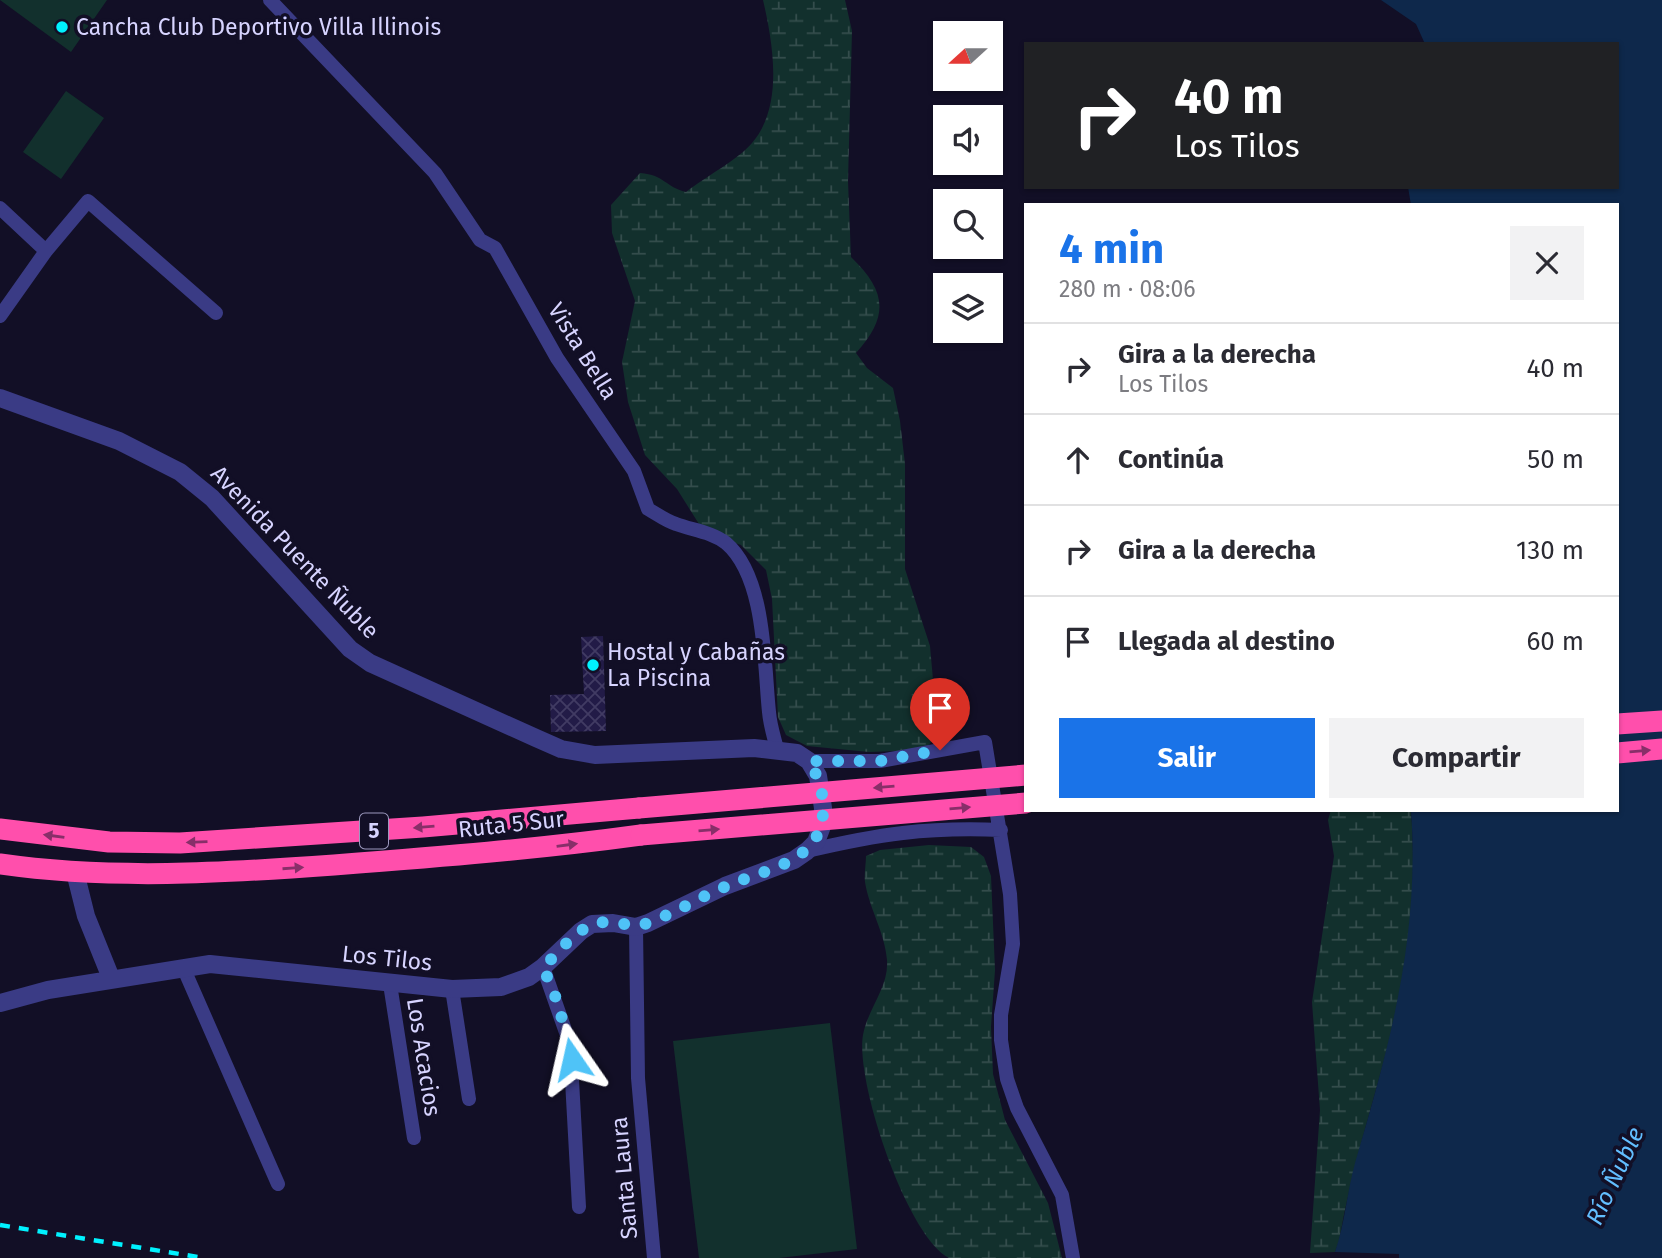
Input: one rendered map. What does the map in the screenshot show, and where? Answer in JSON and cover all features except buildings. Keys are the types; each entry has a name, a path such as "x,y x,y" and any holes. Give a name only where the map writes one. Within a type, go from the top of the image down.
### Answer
{"highway":[{"path":"1619,724 1662,720"},
{"path":"1619,753 1662,749"},
{"name":"Ruta 5 Sur","path":"0,829 109,842 180,843 423,827 1024,775"},
{"name":"Ruta 5 Sur","path":"0,864 75,872 176,874 249,871 499,853 641,835 1024,803"}],"street":[{"name":"Vista Bella","path":"270,0 435,173 480,240 495,248 557,358 634,471 648,509 675,524 704,532 726,544 743,568 758,611 767,652 769,714 777,749"},
{"path":"0,316 46,251 88,201 216,313"},
{"path":"0,208 46,251"},
{"name":"Avenida Puente Ñuble","path":"0,398 119,441 180,472 212,498 326,627 370,663 536,738 561,749 595,755 777,749"},
{"path":"809,761 880,761 985,742 1010,894 1013,944 1001,1014 1006,1079 1017,1108 1062,1195 1073,1258"},
{"path":"777,749 797,752 809,761 818,776 823,808 822,827 807,851"},
{"path":"636,927 664,917 725,886 794,860 807,851 907,830 1001,830"},
{"path":"75,872 86,916 111,978"},
{"name":"Los Tilos","path":"0,1003 27,994 111,978 183,967 237,965 390,984 453,989 501,987 529,977 592,924 613,922 636,927"},
{"name":"Santa Laura","path":"636,927 638,1078 654,1258"},
{"path":"183,967 278,1184"},
{"path":"543,967 570,1044 579,1207"},
{"name":"Los Acacios","path":"390,984 414,1138"},
{"path":"453,989 469,1099"}],"green space":[{"name":"Cancha Club Deportivo Villa Illinois","path":"0,0 107,0 71,52"},
{"path":"763,0 845,0 852,31 848,181 851,257 871,281 879,304 879,315 874,327 856,353 867,368 893,388 900,421 905,464 905,569 930,646 934,691 936,734 926,750 869,752 807,746 786,735 778,717 772,599 766,570 741,545 704,532 677,489 645,455 628,402 622,362 635,301 612,233 611,205 640,173 655,176 686,192 752,143 769,111 772,93 772,54"},
{"path":"66,91 104,118 61,179 23,152"},
{"path":"1330,812 1411,812 1413,888 1401,992 1351,1184 1339,1241 1335,1252 1310,1253 1320,1110 1312,1002 1334,856 1328,820"},
{"path":"929,845 971,847 984,857 991,876 995,970 991,1027 993,1074 1005,1120 1048,1203 1062,1258 949,1258 933,1244 917,1221 887,1156 867,1086 863,1057 863,1035 887,970 883,940 865,882 866,856 880,850"},
{"path":"830,1023 857,1249 779,1258 699,1258 673,1041"}],"water":[{"name":"Río Ñuble","path":"1381,0 1662,0 1662,1258 1399,1258 1399,1254 1335,1252 1352,1174 1380,1075 1400,989 1411,902 1411,812 1619,812 1619,203 1411,203 1408,189 1619,189 1619,42 1424,42 1416,24"}],"railway":[{"path":"0,1225 204,1258"}],"place":[{"name":"Cancha Club Deportivo Villa Illinois","path":"62,27"},
{"name":"Hostal y Cabañas La Piscina","path":"593,665"}],"route":[{"path":"572,1059 558,1003 543,967 581,931 592,924 602,922 636,927 648,923 725,886 794,860 807,851 816,842 822,827 823,808 823,793 818,776 809,761 880,761 940,750"}]}
